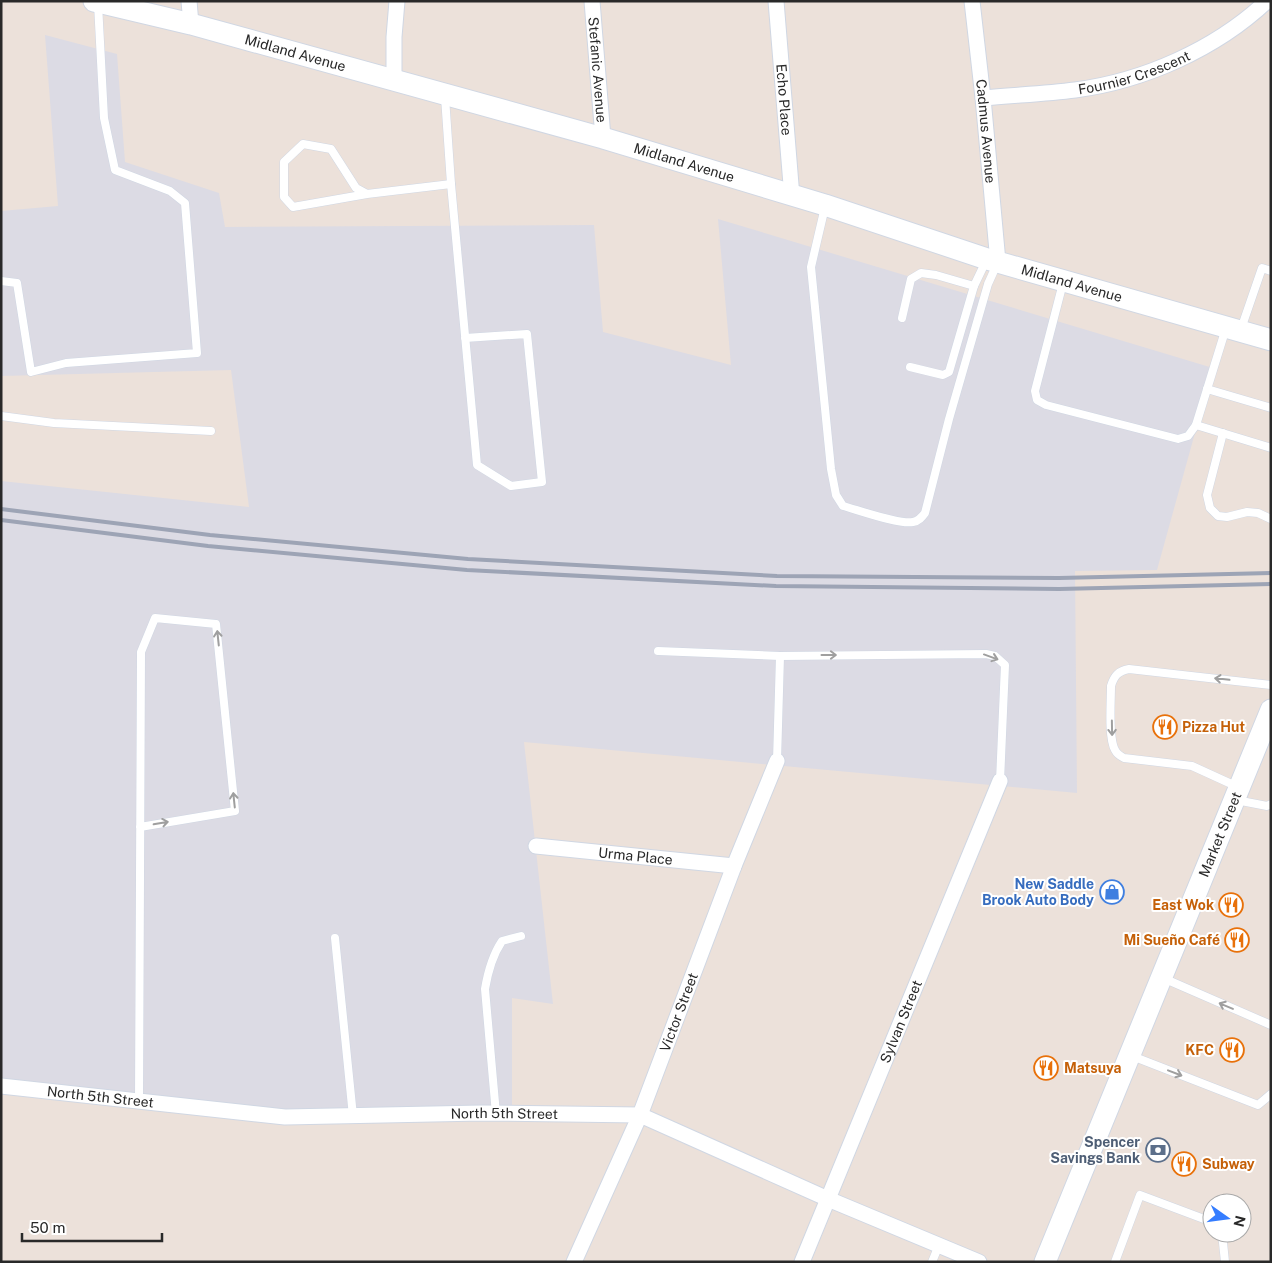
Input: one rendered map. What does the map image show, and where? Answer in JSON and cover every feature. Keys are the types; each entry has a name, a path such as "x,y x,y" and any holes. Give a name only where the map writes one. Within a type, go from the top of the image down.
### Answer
{"street":[{"path":"189,1 190,24"},
{"path":"394,80 394,37 397,1"},
{"name":"Stefanic Avenue","path":"592,1 603,138"},
{"name":"Echo Place","path":"776,1 792,196"},
{"name":"Cadmus Avenue","path":"972,1 983,98 992,261"},
{"name":"Fournier Crescent","path":"983,98 1075,90 1113,83 1149,72 1185,57 1224,35 1267,1"},
{"name":"Midland Avenue","path":"96,2 190,24 603,138 825,206 992,261 1271,340"},
{"name":"Market Street","path":"1045,1262 1271,710"},
{"name":"Victor Street","path":"574,1262 640,1115 734,866 777,760"},
{"name":"Sylvan Street","path":"802,1262 1000,781"},
{"name":"Urma Place","path":"536,846 734,866"},
{"name":"North 5th Street","path":"1,1086 285,1117 496,1114 640,1115 979,1262"}],"lane":[{"path":"1,281 17,283 31,372 66,364 197,353 186,203 170,191 116,170 104,118 96,2"},
{"path":"445,95 451,184 476,465 512,486 542,482 527,334 465,338"},
{"path":"367,194 356,188 331,149 303,144 284,162 284,197 293,207 367,194 451,184"},
{"path":"825,206 811,267 832,469 836,495 843,506 900,521 912,522 920,519 925,513 949,419 988,284 992,261"},
{"path":"910,367 943,375 949,372 974,286 992,261"},
{"path":"1064,281 1035,391 1037,400 1046,405 1178,439 1188,436 1196,425 1207,389 1262,268 1271,271"},
{"path":"902,318 911,279 921,274 936,275 974,286"},
{"path":"1207,389 1271,408"},
{"path":"1,416 39,421 211,431"},
{"path":"1196,425 1271,448"},
{"path":"1223,433 1208,495 1210,508 1218,516 1227,517 1247,512 1258,513 1271,519"},
{"path":"139,1101 140,827 141,652 154,618 216,624 235,811 140,827"},
{"path":"658,651 780,656 986,654 996,656 1005,665 1000,781"},
{"path":"777,760 780,656"},
{"path":"1269,807 1237,794 1192,766 1124,758 1116,752 1112,742 1111,686 1119,672 1129,670 1271,685"},
{"path":"496,1114 485,989 488,969 494,952 502,940 521,936"},
{"path":"335,938 353,1116"},
{"path":"1162,978 1271,1025"},
{"path":"1130,1055 1258,1105 1271,1094"},
{"path":"1115,1262 1140,1195 1202,1218"},
{"path":"1223,1243 1225,1262"},
{"path":"932,1262 939,1245"}],"shaded area":[{"path":"45,35 117,54 125,162 219,193 225,227 594,225 603,332 731,365 718,219 1213,368 1157,570 1075,571 1077,793 524,742 553,1004 512,998 512,1115 246,1120 1,1094 1,481 249,507 231,370 1,376 1,211 58,206"}],"railway":[{"path":"1,509 210,535 468,559 777,576 1059,578 1271,573"},
{"path":"1,520 208,546 467,570 776,586 1059,589 1271,584"}],"place":[{"name":"Pizza Hut","path":"1165,727"},
{"name":"New Saddle Brook Auto Body","path":"1112,892"},
{"name":"East Wok","path":"1231,905"},
{"name":"Mi Sueño Café","path":"1237,940"},
{"name":"KFC","path":"1232,1050"},
{"name":"Matsuya","path":"1046,1068"},
{"name":"Spencer Savings Bank","path":"1158,1150"},
{"name":"Subway","path":"1184,1164"}]}
